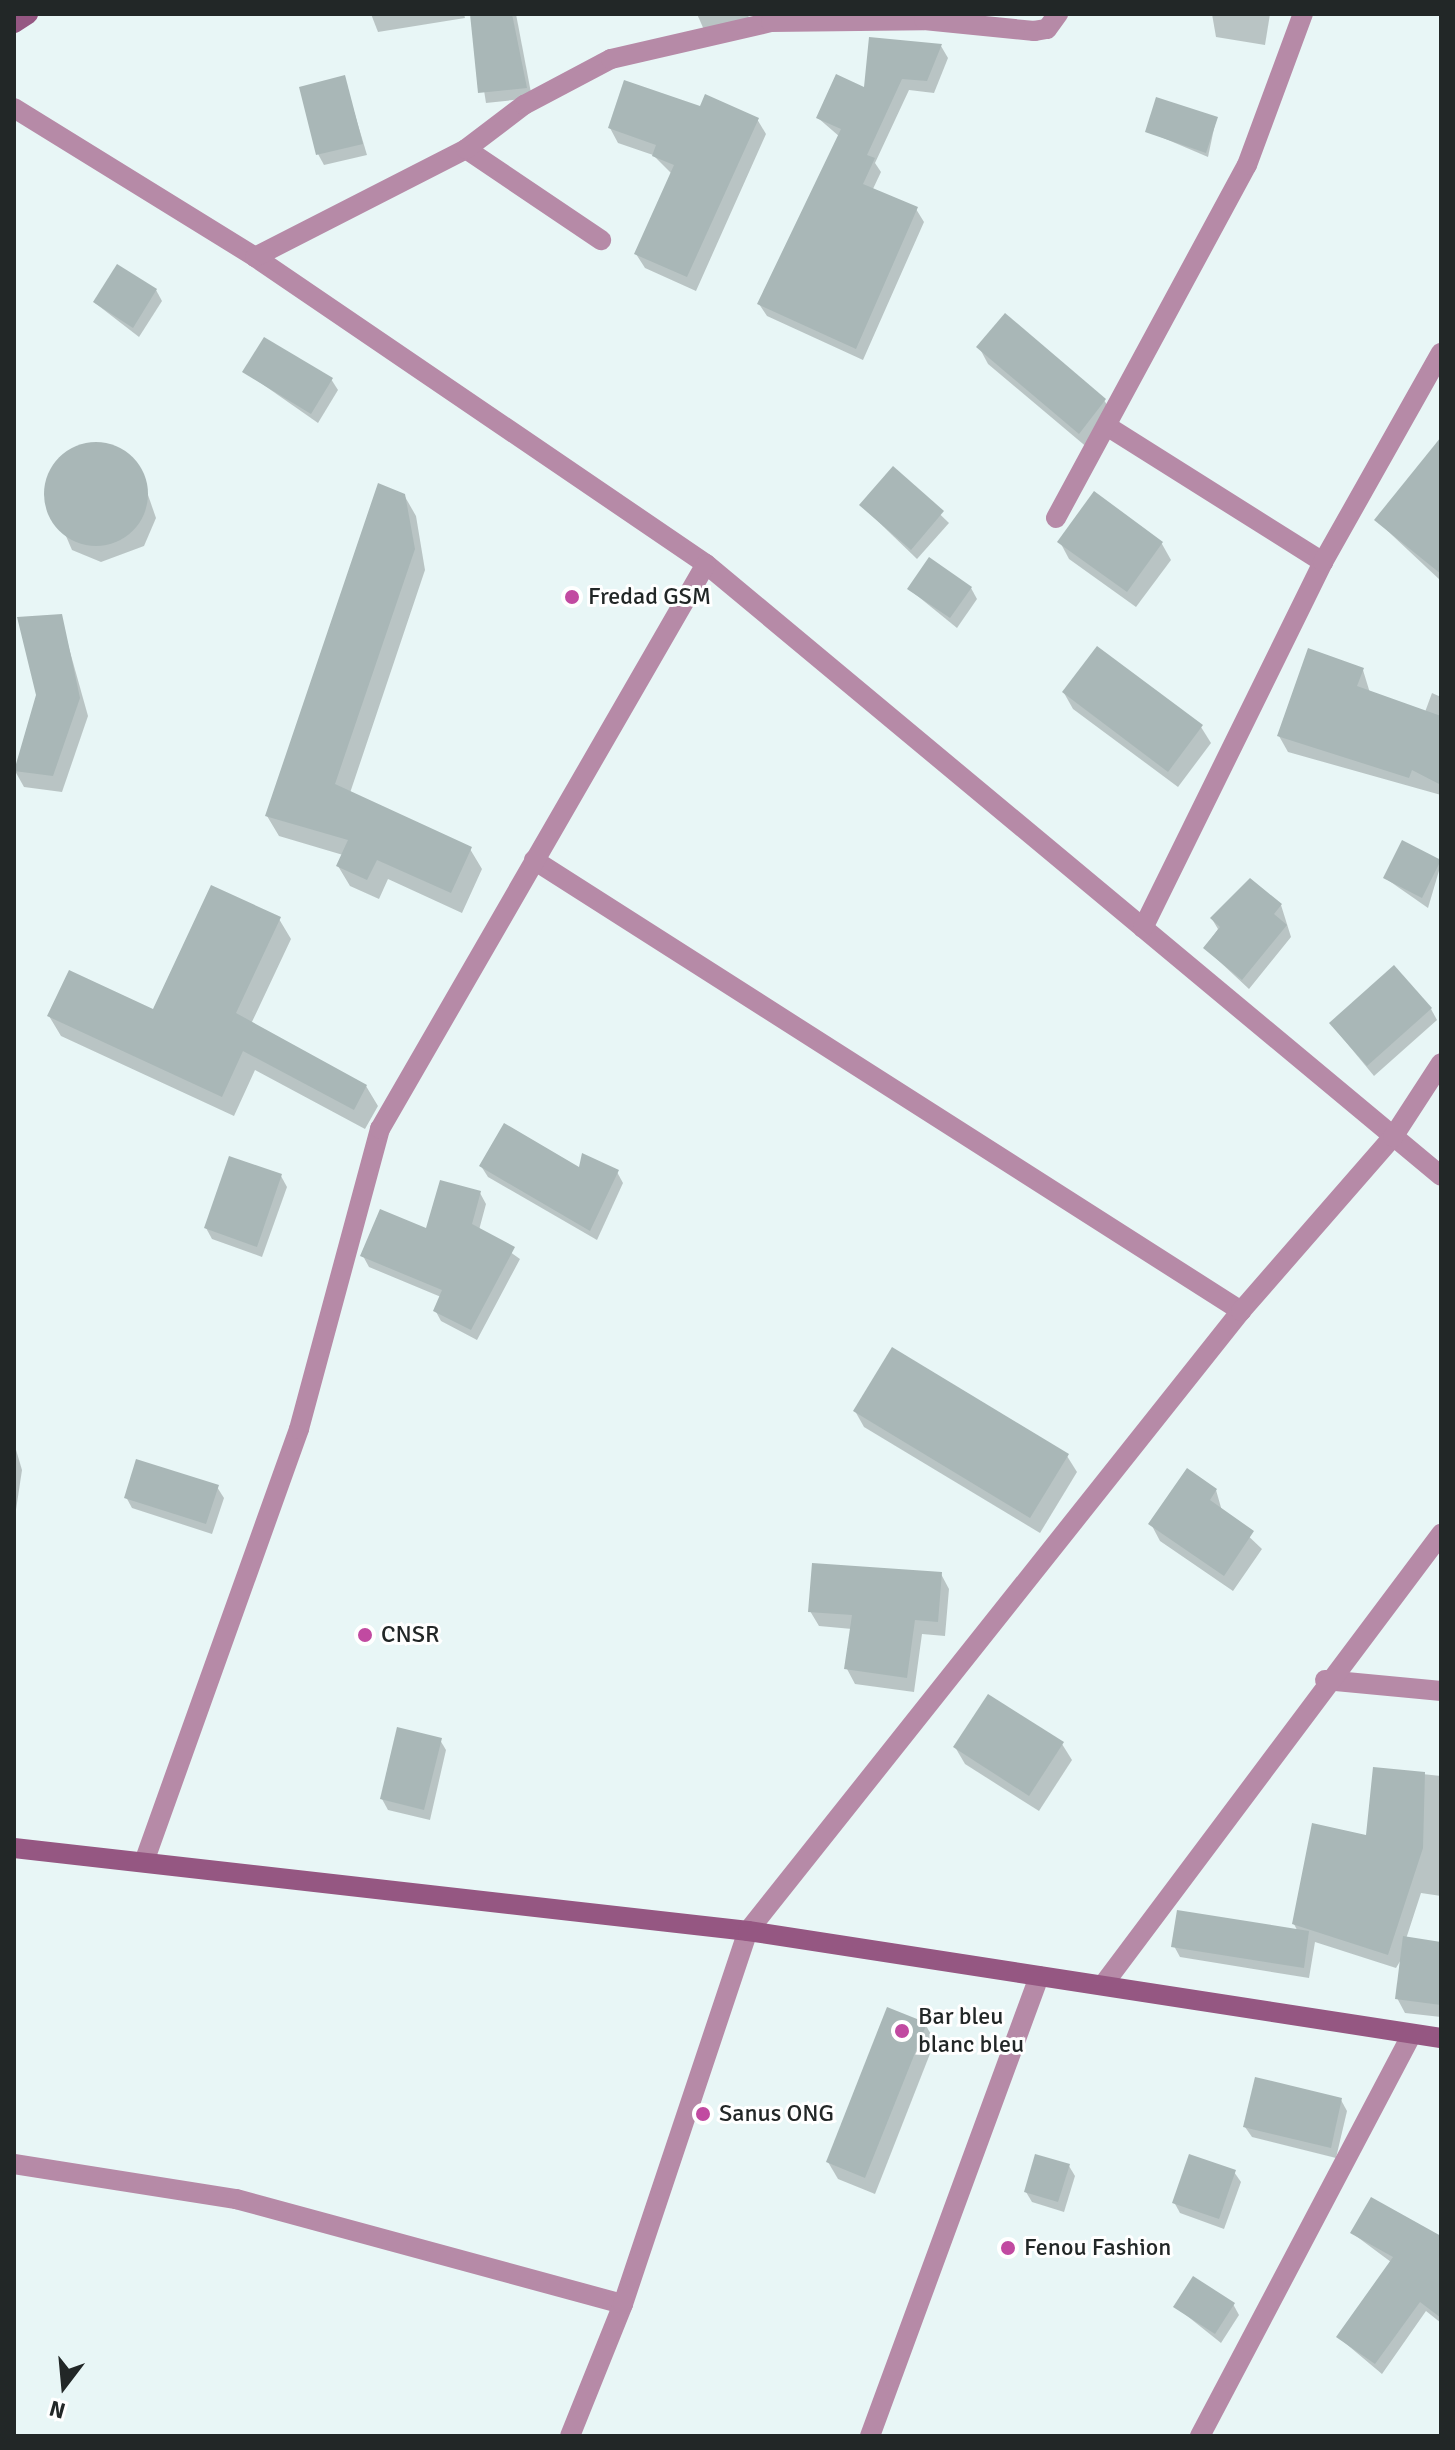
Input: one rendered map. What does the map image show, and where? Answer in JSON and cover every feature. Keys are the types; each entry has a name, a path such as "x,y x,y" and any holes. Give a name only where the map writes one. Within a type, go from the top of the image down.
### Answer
{"main road":[{"path":"14,23 28,14"},
{"path":"14,1848 748,1931 1441,2038"}],"street":[{"path":"255,257 466,149 524,105 611,59 673,41 771,22 924,20 1034,31 1047,29 1058,14"},
{"path":"1056,518 1110,428 1247,165 1303,14"},
{"path":"14,108 255,257 706,564 1441,1176"},
{"path":"466,149 601,240"},
{"path":"1143,928 1323,562 1436,379 1441,353"},
{"path":"1110,428 1323,562"},
{"path":"144,1862 304,1415 380,1129 706,564"},
{"path":"534,860 1241,1311"},
{"path":"570,2436 623,2304 748,1931 1241,1311 1393,1137 1441,1063"},
{"path":"1103,1985 1325,1680 1441,1534"},
{"path":"1325,1680 1441,1691"},
{"path":"870,2436 1039,1976"},
{"path":"1200,2436 1412,2034"},
{"path":"14,2164 236,2199 623,2304"}],"building":[{"path":"470,14 512,14 527,88 478,93"},
{"path":"869,37 942,44 927,81 902,79 867,155 875,158 863,184 918,207 856,349 757,304 841,129 816,118 836,74 864,87"},
{"path":"345,75 363,144 316,155 299,87"},
{"path":"624,80 700,106 705,94 759,118 687,277 634,254 674,165 652,156 656,145 608,128"},
{"path":"1156,97 1218,117 1206,153 1145,132"},
{"path":"117,264 157,289 133,328 93,302"},
{"path":"1005,313 1106,399 1079,434 976,347"},
{"path":"264,337 333,378 311,414 242,372"},
{"path":"1441,437 1441,574 1374,520"},
{"path":"96,442 116,446 133,457 144,474 148,494 144,514 133,531 116,542 96,546 76,542 59,531 48,514 44,494 48,474 59,457 76,446"},
{"path":"893,466 944,511 911,550 859,505"},
{"path":"378,483 405,494 415,549 335,784 472,847 451,893 377,860 367,880 336,866 348,840 265,816"},
{"path":"1094,491 1163,542 1127,592 1057,542"},
{"path":"929,557 972,587 950,618 907,589"},
{"path":"62,614 80,698 53,776 14,771 36,695 17,617"},
{"path":"1097,646 1203,725 1168,772 1062,692"},
{"path":"1308,648 1364,668 1357,686 1441,716 1441,785 1412,770 1409,778 1277,736"},
{"path":"1402,840 1441,860 1422,898 1383,878"},
{"path":"1250,878 1282,904 1274,914 1287,925 1242,980 1203,948 1220,927 1210,918"},
{"path":"211,885 281,917 236,1013 367,1085 354,1110 243,1051 222,1097 47,1016 69,970 153,1009"},
{"path":"1394,965 1432,1008 1367,1066 1329,1023"},
{"path":"504,1123 579,1167 582,1153 619,1170 590,1231 479,1166"},
{"path":"229,1156 282,1174 257,1247 204,1228"},
{"path":"440,1180 481,1191 472,1224 515,1247 471,1330 433,1311 442,1290 360,1256 380,1209 426,1228"},
{"path":"892,1347 1069,1454 1030,1518 853,1411"},
{"path":"136,1459 219,1485 206,1524 124,1498"},
{"path":"1187,1468 1217,1489 1210,1500 1254,1531 1224,1576 1148,1524"},
{"path":"812,1563 942,1572 938,1622 915,1620 907,1678 844,1669 852,1615 808,1612"},
{"path":"988,1694 1064,1742 1029,1796 953,1747"},
{"path":"397,1727 442,1738 424,1810 380,1799"},
{"path":"1373,1767 1425,1772 1423,1848 1388,1955 1292,1924 1312,1823 1366,1835"},
{"path":"1177,1910 1309,1931 1304,1968 1171,1947"},
{"path":"1403,1936 1441,1942 1441,2005 1395,1999"},
{"path":"887,2007 927,2023 865,2178 826,2162"},
{"path":"1255,2077 1342,2098 1331,2148 1243,2127"},
{"path":"1035,2154 1070,2164 1058,2202 1024,2192"},
{"path":"1189,2154 1236,2170 1219,2219 1172,2203"},
{"path":"1371,2197 1441,2236 1441,2318 1420,2302 1375,2364 1336,2337 1393,2257 1350,2233"},
{"path":"1193,2276 1235,2303 1215,2334 1173,2307"}],"place":[{"name":"Fredad GSM","path":"572,597"},
{"name":"CNSR","path":"365,1635"},
{"name":"Bar bleu blanc bleu","path":"902,2031"},
{"name":"Sanus ONG","path":"703,2114"},
{"name":"Fenou Fashion","path":"1008,2248"}]}
